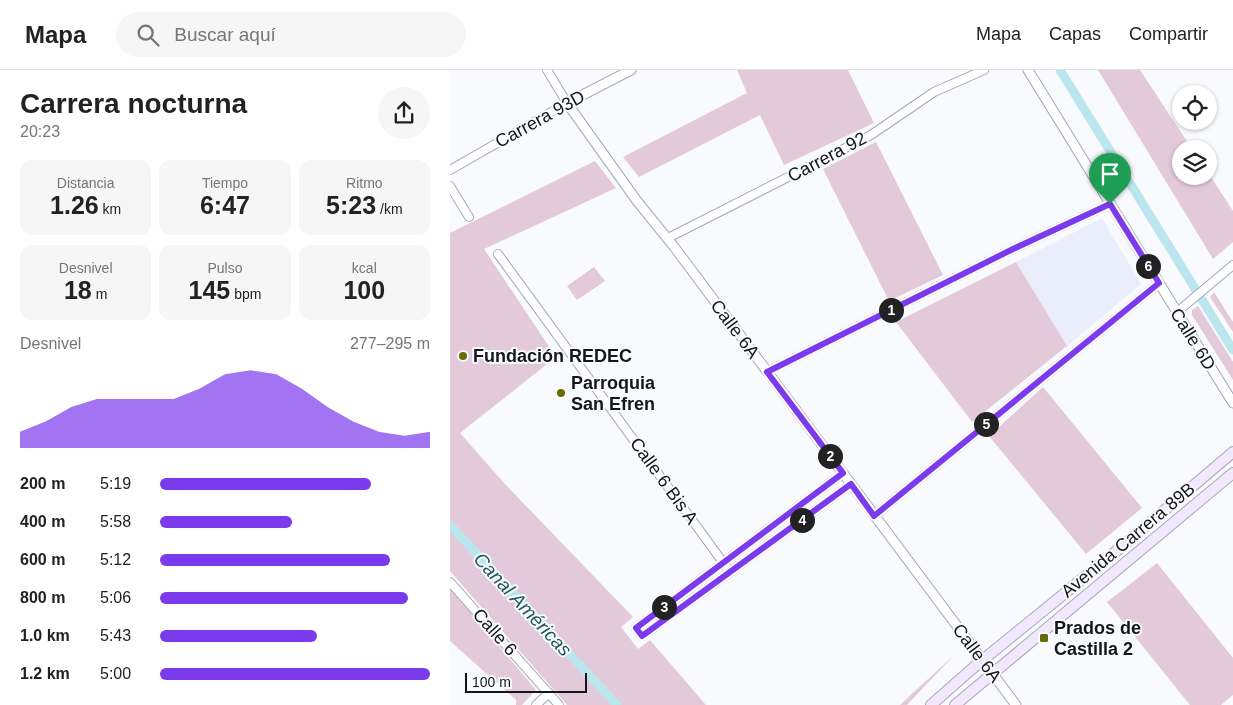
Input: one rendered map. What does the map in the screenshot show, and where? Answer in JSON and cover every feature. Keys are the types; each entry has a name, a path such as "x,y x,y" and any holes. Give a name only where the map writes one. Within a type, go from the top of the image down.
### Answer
{"main road":[{"name":"Avenida Carrera 89B","path":"931,705 982,660 1119,549 1233,452"},
{"name":"Avenida Carrera 89B","path":"955,705 1233,473"}],"street":[{"name":"Calle 6A","path":"548,70 567,103 637,201 668,238 1016,705"},
{"name":"Carrera 93D","path":"450,170 567,103 631,70"},
{"name":"Carrera 92","path":"668,238 871,134 934,92 984,70"},
{"name":"Calle 6D","path":"1028,70 1233,403"},
{"path":"450,186 468,218"},
{"path":"767,372 1013,249 1110,204"},
{"name":"Calle 6 Bis A","path":"498,254 730,572"},
{"path":"1177,312 1233,265"},
{"path":"874,516 1159,283"},
{"path":"843,473 636,628 642,636 851,484"},
{"name":"Calle 6","path":"450,582 559,705"},
{"path":"536,705 549,693"}],"shaded area":[{"path":"737,70 848,70 874,123 784,165 760,115 639,177 623,157 747,93"},
{"path":"1098,70 1140,70 1172,119 1172,130 1179,130 1186,140 1172,140 1172,185 1216,185 1233,211 1233,242 1213,259"},
{"path":"876,142 943,275 889,301 823,169"},
{"path":"595,161 616,188 484,249 556,357 460,433 504,483 633,617 621,627 638,649 650,640 706,705 567,705 450,571 450,233"},
{"path":"1102,218 1141,284 1067,346 1016,262"},
{"path":"1016,262 1067,346 972,422 896,322"},
{"path":"594,267 605,281 577,300 567,286"},
{"path":"1214,292 1233,322 1233,332 1210,297"},
{"path":"1198,306 1233,362 1233,380 1192,315 1192,310"},
{"path":"1043,387 1142,508 1086,554 989,436"},
{"path":"1157,563 1233,658 1233,695 1221,705 1190,705 1107,602"},
{"path":"450,588 536,690 522,705 516,705 516,700 450,641"},
{"path":"955,654 907,705 900,705"}],"waterway":[{"path":"1060,70 1233,350"},
{"name":"Canal Américas","path":"450,525 617,705"}],"place":[{"name":"Fundación REDEC","path":"463,356"},
{"name":"Parroquia San Efren","path":"561,393"},
{"name":"Prados de Castilla 2","path":"1044,638"}],"route":[{"path":"1110,204 1159,283 874,516 851,484 642,636 636,628 843,473 767,372 815,346 1013,249 1110,204"}]}
